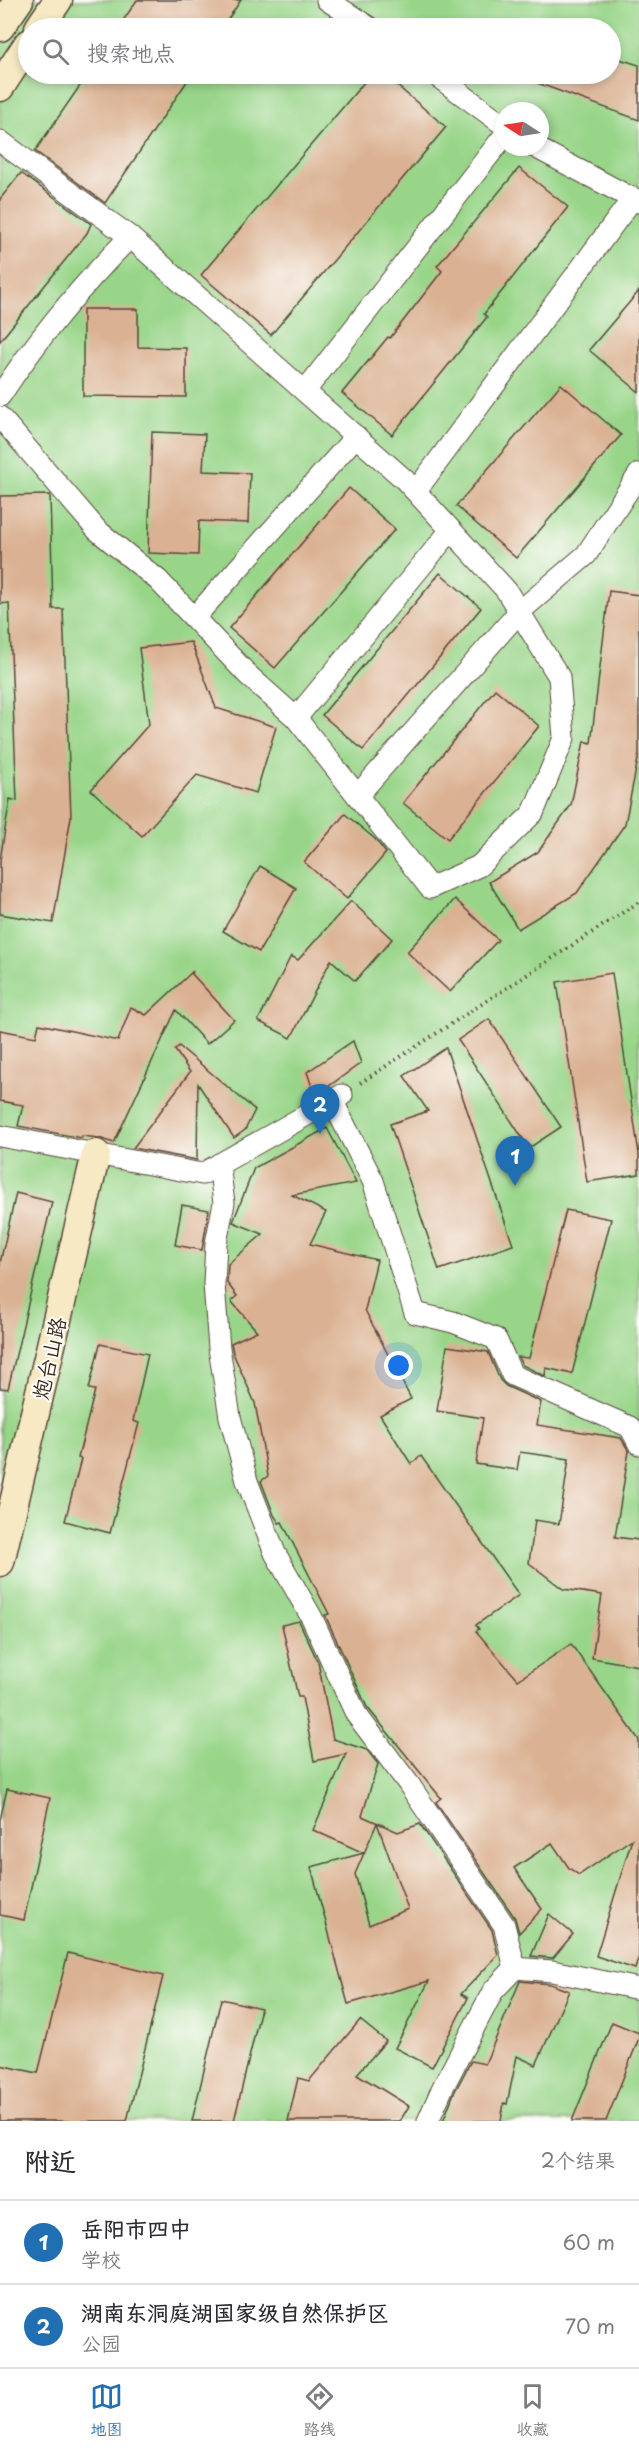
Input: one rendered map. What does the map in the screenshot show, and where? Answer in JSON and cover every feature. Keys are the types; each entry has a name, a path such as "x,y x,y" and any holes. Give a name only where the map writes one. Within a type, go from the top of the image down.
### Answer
{"street":[{"path":"0,27 19,0"},
{"path":"46,18 58,0"},
{"path":"327,0 355,18"},
{"path":"0,87 18,59"},
{"path":"448,84 495,118"},
{"path":"0,141 130,237 356,436 416,491 506,590 559,677 564,738 533,813 479,866 430,888 296,718 249,676 158,580 97,530 0,417"},
{"path":"304,391 495,147"},
{"path":"416,491 636,200 549,154"},
{"path":"0,396 25,358 89,278 130,237"},
{"path":"194,618 356,436"},
{"path":"358,795 519,612 586,555 639,474"},
{"path":"296,718 451,530"},
{"path":"0,1136 202,1174 337,1098 373,1181 415,1313 453,1322 496,1339 512,1375 630,1427 639,1444"},
{"name":"炮台山路","path":"0,1562 96,1154"},
{"path":"219,1164 224,1203 216,1243 214,1284 219,1348 230,1417 248,1481 275,1553 312,1618 356,1714 408,1783 504,1925 515,1968"},
{"path":"515,1968 552,1971 639,1989"},
{"path":"428,2121 493,1991 515,1968"}],"path":[{"path":"337,1098 639,902"}],"green space":[{"path":"0,0 639,0 639,2121 0,2121"}],"building":[{"path":"137,0 241,0 229,18 125,18"},
{"path":"621,59 639,65 639,120 540,84 621,84"},
{"path":"81,84 185,84 105,203 35,151"},
{"path":"363,84 395,84 446,127 271,335 201,275"},
{"path":"519,168 568,207 484,314 487,317 392,435 342,393 388,337 390,338 442,271 437,266"},
{"path":"21,173 91,224 87,233 0,341 0,199"},
{"path":"639,291 639,392 589,350"},
{"path":"83,309 138,309 138,347 186,348 186,397 83,396"},
{"path":"561,384 621,435 516,558 456,506"},
{"path":"152,432 205,434 203,471 250,473 248,523 199,521 198,555 148,553"},
{"path":"349,488 395,529 275,668 229,628"},
{"path":"50,495 53,609 63,609 71,817 53,923 0,914 0,860 10,799 17,801 9,603 0,604 0,496"},
{"path":"440,573 481,608 363,750 322,715"},
{"path":"609,591 639,595 639,754 625,824 577,893 518,929 489,882 538,852 571,805 584,741 591,743"},
{"path":"191,642 216,708 276,727 256,793 197,775 142,836 91,790 149,724 139,648"},
{"path":"495,689 539,726 448,839 403,803"},
{"path":"345,814 375,839 386,853 347,899 304,862"},
{"path":"260,866 296,888 259,952 223,931"},
{"path":"455,899 498,940 450,992 407,952"},
{"path":"351,901 392,939 355,981 331,960 291,1038 258,1021 291,956 298,960"},
{"path":"193,971 192,974 234,1020 207,1044 176,1010 114,1143 99,1138 82,1136 81,1138 18,1126 23,1105 0,1101 0,1030 36,1037 39,1024 118,1041 131,1007 146,1015"},
{"path":"612,973 639,1154 639,1174 587,1182 557,982"},
{"path":"489,1019 561,1127 529,1148 458,1040"},
{"path":"353,1041 361,1063 315,1096 307,1072"},
{"path":"179,1046 255,1110 245,1130 234,1138 198,1084 197,1160 133,1148 190,1072 175,1050"},
{"path":"446,1048 513,1245 439,1270 390,1124 428,1111 404,1076"},
{"path":"327,1128 356,1183 292,1195 326,1212 310,1244 377,1260 365,1310 411,1399 380,1415 411,1464 421,1456 519,1595 476,1625 479,1629 476,1631 518,1680 571,1644 639,1740 639,1956 635,1969 596,1956 632,1839 579,1875 569,1868 552,1843 514,1868 542,1909 519,1933 515,1918 436,1802 441,1798 367,1707 325,1615 329,1614 282,1522 279,1523 274,1515 261,1481 268,1476 255,1403 233,1353 231,1343 257,1331 231,1301 237,1296 227,1283 228,1264 263,1234 233,1222 254,1168"},
{"path":"16,1193 52,1202 8,1389 0,1388 0,1263"},
{"path":"182,1205 209,1210 202,1250 175,1245"},
{"path":"566,1210 611,1219 572,1374 546,1368 545,1376 522,1365 518,1357 529,1358"},
{"path":"100,1344 148,1354 133,1421 139,1423 110,1533 65,1521 95,1390 89,1389"},
{"path":"447,1346 488,1352 500,1380 506,1386 541,1402 537,1425 621,1438 629,1451 615,1537 639,1540 639,1666 592,1658 602,1595 563,1589 529,1563 535,1520 559,1524 569,1459 520,1452 517,1470 476,1464 483,1418 437,1411"},
{"path":"299,1621 318,1662 333,1739 367,1750 378,1764 362,1816 398,1832 420,1824 492,1930 498,1955 461,1994 468,1998 432,2067 395,2048 429,1981 348,2004 311,1867 364,1853 313,1830 346,1754 314,1761 302,1697 298,1697 282,1625","holes":["377,1823 408,1909 369,1925 355,1874"]},
{"path":"7,1789 50,1798 24,1920 0,1915 0,1820"},
{"path":"549,1914 573,1934 553,1958 531,1956"},
{"path":"68,1953 163,1976 127,2121 0,2121 0,2065 38,2073"},
{"path":"520,1981 550,1984 569,1991 536,2065 517,2056 501,2121 443,2121 454,2093 471,2061 485,2064"},
{"path":"221,1999 261,2008 234,2121 192,2121"},
{"path":"360,2020 386,2041 357,2074 409,2106 400,2121 288,2121 298,2078 309,2081"},
{"path":"612,2022 639,2033 639,2038 606,2121 572,2121"}],"place":[{"name":"湖南东洞庭湖国家级自然保护区","path":"320,1134"},
{"name":"岳阳市四中","path":"515,1186"}]}
